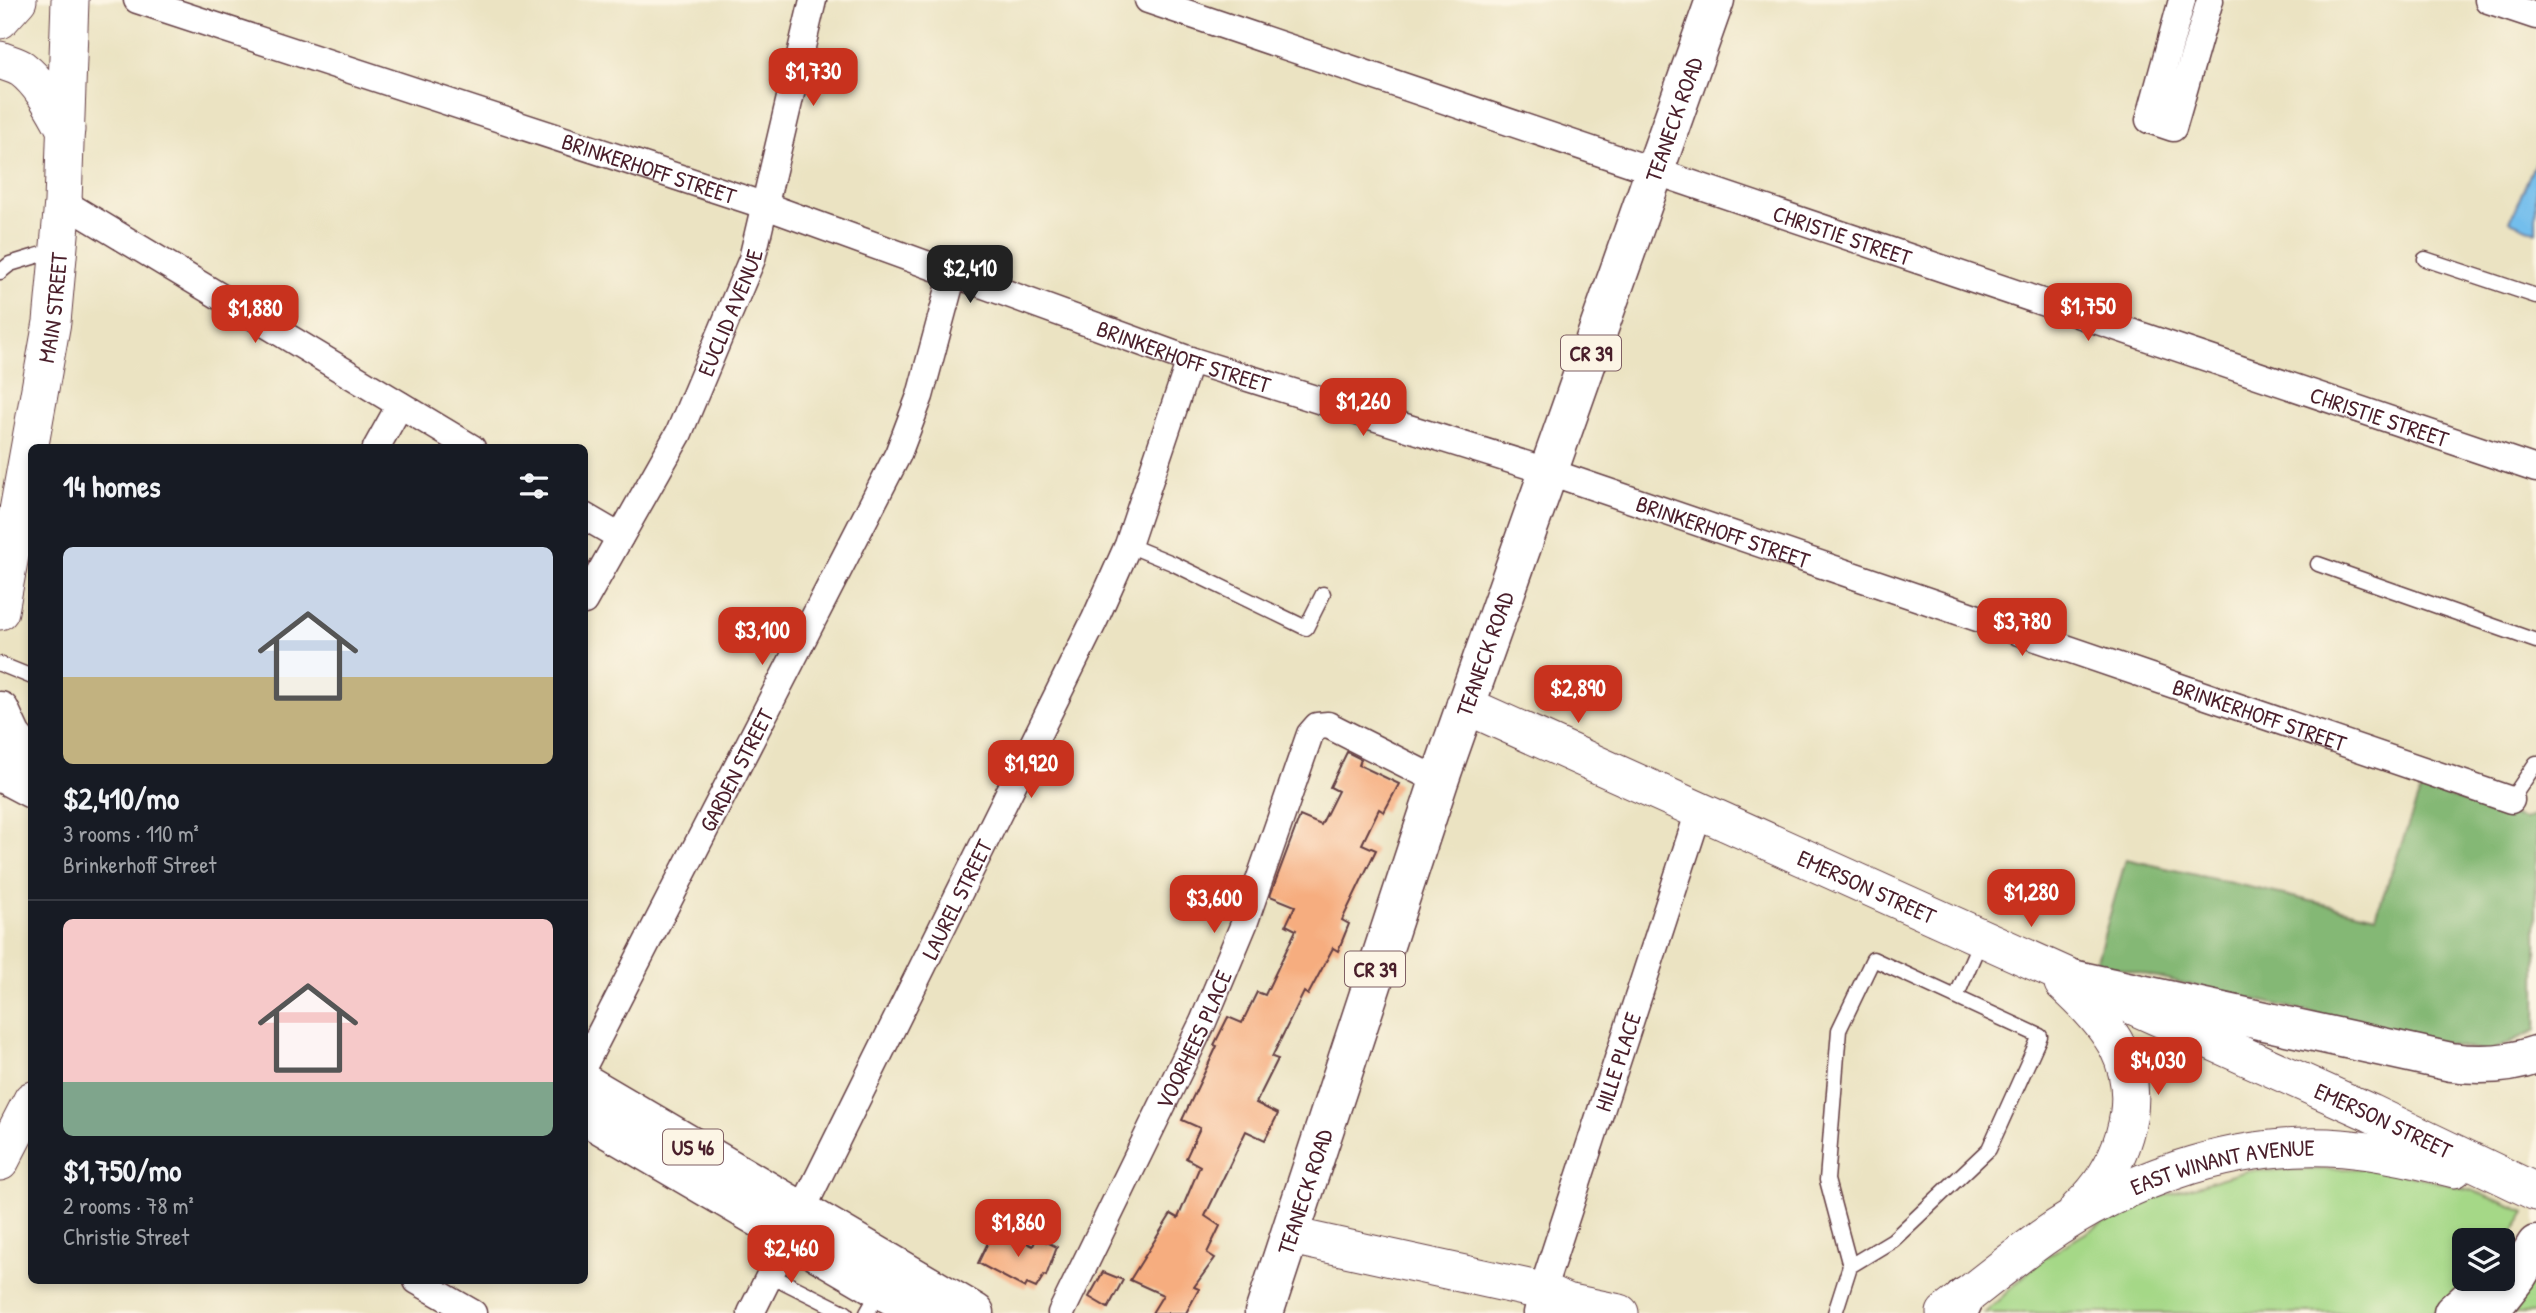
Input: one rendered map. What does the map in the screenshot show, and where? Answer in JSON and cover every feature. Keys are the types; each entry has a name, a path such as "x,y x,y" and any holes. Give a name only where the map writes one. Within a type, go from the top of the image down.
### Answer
{"main road":[{"path":"0,20 18,0"},
{"name":"MAIN STREET","path":"0,611 8,522 52,321 63,202 70,0"},
{"name":"TEANECK ROAD","path":"1265,1313 1377,965 1465,705 1715,0"},
{"path":"0,60 21,69 34,82 46,95 65,130"},
{"name":"EMERSON STREET","path":"1465,705 2371,1113 2536,1192"},
{"path":"0,711 22,765 0,787"},
{"path":"2034,962 2072,992 2105,1027 2123,1061 2129,1094 2124,1133 2115,1162 2108,1174 2090,1198 2042,1239"},
{"path":"2072,979 2442,1060 2489,1064 2507,1063 2536,1055"},
{"name":"US 46","path":"588,1086 795,1223 874,1301 922,1313"},
{"path":"0,1162 28,1108"},
{"name":"US 46","path":"588,1117 975,1313"},
{"name":"EAST WINANT AVENUE","path":"1956,1308 2042,1239 2082,1213 2133,1188 2214,1160 2291,1148 2329,1147 2435,1164 2536,1192"},
{"path":"2515,1246 2536,1214"},
{"path":"1291,1236 1540,1302 1567,1302 1620,1313"},
{"path":"2488,1313 2518,1275 2536,1245"},
{"path":"2453,1313 2477,1291"}],"street":[{"name":"BRINKERHOFF STREET","path":"137,0 766,206 1190,360 1549,472 2511,800"},
{"name":"EUCLID AVENUE","path":"588,594 679,433 752,259 813,0"},
{"name":"CHRISTIE STREET","path":"1148,0 2536,469"},
{"path":"2182,0 2161,124 2210,0"},
{"path":"2489,0 2536,16"},
{"path":"63,202 465,444"},
{"name":"GARDEN STREET","path":"588,1057 898,454 920,396 953,274"},
{"name":"LAUREL STREET","path":"751,1313 1095,619 1128,545 1190,360"},
{"path":"378,444 400,405"},
{"path":"588,518 620,537"},
{"name":"VOORHEES PLACE","path":"1061,1313 1203,1022 1244,924 1310,734 1317,726 1328,725 1439,781"},
{"name":"HILLE PLACE","path":"1540,1302 1699,811"},
{"path":"422,1284 473,1313"}],"lane":[{"path":"0,272 10,264 60,249"},
{"path":"2425,258 2536,296"},
{"path":"1128,545 1172,563 1306,628 1323,594"},
{"path":"2318,564 2536,641"},
{"path":"0,664 28,675"},
{"path":"2511,800 2536,763"},
{"path":"1956,996 1982,937"},
{"path":"1835,1313 1850,1266 1827,1180 1839,1030 1873,959 2040,1036 1989,1149 1893,1240 1850,1266"},
{"path":"770,1275 846,1313"}],"green space":[{"path":"2421,789 2524,819 2536,815 2536,1030 2488,1053 2096,963 2126,859 2376,916"},
{"path":"2381,1168 2471,1190 2526,1212 2515,1229 2452,1228 2452,1291 2455,1291 2443,1306 2432,1313 1985,1313 2042,1259 2133,1205 2246,1171"},
{"path":"2536,1276 2536,1313 2509,1313"}],"water":[{"path":"2536,160 2536,232 2510,221"}],"building":[{"path":"1347,752 1361,759 1359,765 1399,784 1384,812 1379,809 1362,844 1376,850 1342,920 1349,924 1338,951 1333,948 1308,995 1304,992 1272,1057 1278,1059 1256,1103 1278,1114 1265,1140 1246,1131 1205,1216 1220,1226 1207,1253 1215,1258 1194,1287 1199,1289 1186,1313 1152,1313 1163,1295 1130,1280 1171,1214 1178,1218 1200,1166 1186,1158 1200,1128 1182,1120 1228,1017 1242,1023 1257,992 1265,995 1296,930 1286,925 1295,906 1270,896 1300,816 1321,825 1338,791 1330,787"},
{"path":"995,1228 1033,1246 1037,1237 1057,1247 1046,1276 1044,1275 1036,1288 1027,1284 1025,1288 978,1263"},
{"path":"1103,1272 1123,1280 1108,1308 1089,1297"}]}
